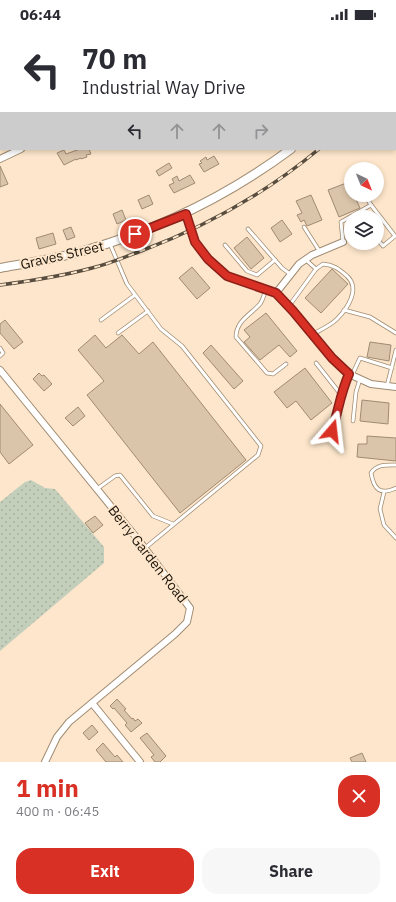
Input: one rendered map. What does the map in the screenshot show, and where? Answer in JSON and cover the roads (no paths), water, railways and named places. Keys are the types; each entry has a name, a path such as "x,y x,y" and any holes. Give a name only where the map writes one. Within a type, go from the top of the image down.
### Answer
{"street":[{"path":"0,159 19,150"},
{"name":"Graves Street","path":"0,268 41,262 110,244 186,214 238,185 267,167 290,150"},
{"path":"186,214 195,242 208,259 227,276 276,293 332,358 351,374 371,384 396,387"},
{"path":"276,293 299,264 320,252 343,242"},
{"name":"Berry Garden Road","path":"0,370 145,548 190,608 187,622 175,634 68,722 57,737 45,762"},
{"path":"92,703 140,762"}],"lane":[{"path":"369,202 374,210"},
{"path":"364,210 371,206"},
{"path":"343,242 341,222 344,220"},
{"path":"384,222 395,236 384,244"},
{"path":"304,227 320,252"},
{"path":"248,229 282,268 290,274"},
{"path":"110,244 127,284 164,332 182,346 261,446 258,455 145,548"},
{"path":"225,245 247,271 257,275 275,260"},
{"path":"306,260 316,269"},
{"path":"288,306 316,269 323,264 331,264 339,268 350,279 353,285 353,292 344,310 336,320 312,334"},
{"path":"266,290 261,302 236,329 236,337 267,373 273,374 286,364"},
{"path":"101,320 135,294"},
{"path":"344,310 370,317 396,333"},
{"path":"118,333 148,311"},
{"path":"0,348 3,353 0,356"},
{"path":"388,386 396,350"},
{"path":"332,431 344,384 360,358 392,368"},
{"path":"316,363 342,396"},
{"path":"353,421 356,392 360,379"},
{"path":"396,465 380,466 374,469 371,474 373,483 379,490 384,492 396,488"},
{"path":"97,489 115,476 120,475 153,516 174,524"},
{"path":"384,492 380,509 384,525 396,538"}],"railway":[{"path":"0,285 81,271 117,260 165,242 234,208 278,180 318,150"}]}
